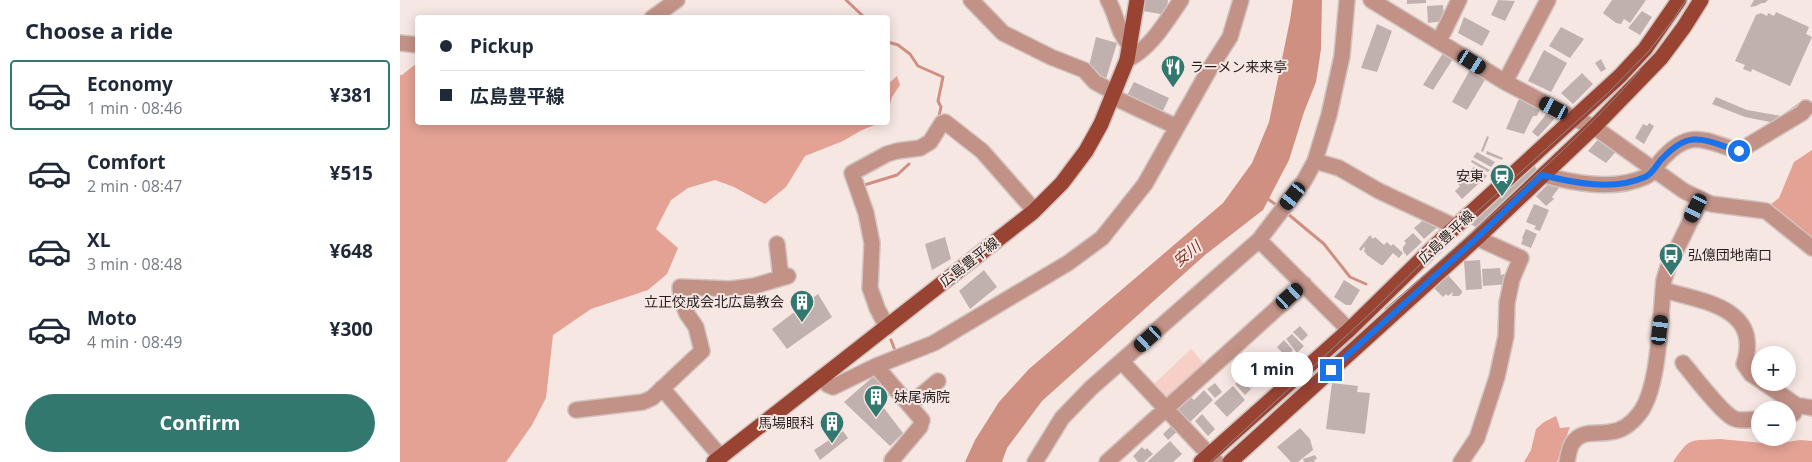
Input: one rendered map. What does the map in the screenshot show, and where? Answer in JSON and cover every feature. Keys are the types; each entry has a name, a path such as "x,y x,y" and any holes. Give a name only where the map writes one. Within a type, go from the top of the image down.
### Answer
{"main road":[{"name":"広島豊平線","path":"717,459 1034,210 1062,183 1086,151 1114,95 1127,60 1137,0"},
{"name":"広島豊平線","path":"1209,459 1620,76 1644,49 1679,0"},
{"name":"広島豊平線","path":"1230,462 1477,238 1594,127 1660,58 1684,27 1701,0"}],"street":[{"path":"656,15 677,0"},
{"path":"971,0 1003,33 1051,57 1084,70 1094,82 1114,95 1178,127"},
{"path":"1108,0 1114,10 1120,32 1130,44"},
{"path":"1127,60 1139,54 1156,37 1181,0"},
{"path":"822,377 828,385 833,387 876,366 934,343 1068,263 1102,238 1145,184 1230,37 1241,0"},
{"path":"1035,462 1062,418 1091,388 1259,240 1304,181 1315,161 1329,115 1342,56 1347,0"},
{"path":"1371,0 1505,82 1594,127 1684,191 1711,204 1766,212 1812,248"},
{"path":"1439,41 1458,0"},
{"path":"1505,82 1548,0"},
{"path":"400,43 415,45"},
{"path":"1542,175 1582,183 1609,184 1645,177 1654,170 1661,159 1678,143 1690,139 1698,139 1739,151 1802,113 1810,103"},
{"path":"887,327 870,288 872,243 866,213 852,173 887,154 920,148 930,142 942,123 946,122 982,151 1034,210"},
{"path":"1315,161 1339,168 1379,191 1456,227"},
{"path":"1567,462 1572,444 1579,436 1621,429 1632,422 1648,399 1653,382 1663,290 1668,267 1701,199"},
{"path":"1461,462 1477,438 1497,377 1506,336 1507,303 1512,279 1521,258 1477,238"},
{"path":"1259,240 1348,330"},
{"path":"576,410 643,402 652,398 702,351 696,327 687,314 681,298 680,287 731,288 754,286 785,277 777,244"},
{"path":"1107,462 1304,284"},
{"path":"1663,290 1712,303 1732,314 1745,328 1747,354 1744,364 1751,374"},
{"path":"1122,362 1166,408 1209,459"},
{"path":"1682,363 1733,418 1751,420"},
{"path":"876,366 922,420 920,426 892,460"},
{"path":"909,405 938,381"},
{"path":"662,388 717,459"},
{"path":"1772,391 1782,401"},
{"path":"1796,410 1812,408"}],"shaded area":[{"path":"415,65 415,125 875,125 843,141 805,156 786,187 765,204 734,187 715,180 688,188 671,200 656,229 678,248 667,274 648,290 591,309 553,335 546,398 532,425 506,462 400,462 400,75"},
{"path":"897,76 900,85 892,97 890,104 890,82"},
{"path":"1812,150 1812,241 1771,210 1770,205 1779,198 1794,162"},
{"path":"1191,349 1205,365 1165,402 1151,387"},
{"path":"1556,416 1560,428 1570,427 1557,462 1524,462 1531,450 1536,429 1544,422"},
{"path":"1720,439 1751,442 1751,446 1796,446 1796,441 1812,441 1812,462 1673,462 1683,448 1697,440"}],"water":[{"name":"安川","path":"1293,0 1322,0 1321,49 1316,82 1304,112 1289,160 1263,210 1205,255 1042,401 1007,448 1002,462 965,462 975,440 999,402 1029,369 1223,203 1252,163 1269,122"}],"building":[{"path":"1145,0 1168,0 1166,15 1143,11"},
{"path":"1407,0 1426,0 1426,3 1407,4"},
{"path":"1498,0 1515,1 1505,21 1491,15"},
{"path":"1612,0 1646,0 1630,23 1624,19 1621,24 1616,23 1603,13"},
{"path":"1754,0 1768,0 1765,3 1750,7"},
{"path":"1443,5 1444,21 1428,23 1427,6"},
{"path":"1642,11 1652,17 1640,35 1628,28"},
{"path":"1776,12 1809,27 1806,34 1812,37 1790,86 1752,69 1751,72 1743,69 1745,65 1735,61 1756,15 1761,13 1767,16 1768,13 1774,16"},
{"path":"1464,17 1490,31 1482,46 1458,33"},
{"path":"1377,24 1392,31 1377,72 1361,68"},
{"path":"1561,27 1584,39 1570,58 1549,46"},
{"path":"1096,37 1117,43 1106,79 1101,79 1089,66"},
{"path":"1544,50 1567,63 1551,92 1528,81"},
{"path":"1443,53 1453,59 1433,90 1423,85"},
{"path":"1601,59 1606,69 1601,72 1595,63"},
{"path":"1471,68 1486,78 1467,110 1452,102"},
{"path":"1582,73 1593,84 1573,104 1561,93"},
{"path":"1134,82 1169,98 1160,117 1124,101"},
{"path":"1520,96 1541,107 1537,116 1533,116 1524,134 1506,129"},
{"path":"1716,97 1747,110 1781,116 1804,99 1812,104 1780,124 1745,117 1712,104"},
{"path":"1548,112 1556,117 1538,137 1532,132"},
{"path":"1649,123 1654,126 1644,144 1635,138 1643,124 1647,126"},
{"path":"1487,136 1489,137 1483,152 1481,151"},
{"path":"1601,136 1619,148 1606,163 1588,151"},
{"path":"1487,151 1503,158 1502,160 1486,154"},
{"path":"1477,152 1495,162 1491,167 1473,157"},
{"path":"1472,160 1490,170 1488,172 1471,162"},
{"path":"1532,164 1538,173 1478,228 1470,223"},
{"path":"1474,167 1477,171 1480,169 1485,171 1484,174 1487,176 1462,199 1455,191 1460,186 1458,184 1463,177"},
{"path":"1551,181 1559,188 1552,197 1554,199 1546,206 1536,196"},
{"path":"1534,204 1549,210 1540,231 1534,229 1536,226 1526,222"},
{"path":"1429,215 1442,223 1424,239 1414,228"},
{"path":"1526,229 1537,234 1531,248 1521,244"},
{"path":"1413,233 1422,242 1407,256 1403,251 1406,243 1404,241"},
{"path":"1370,235 1373,239 1375,237 1384,245 1387,242 1391,246 1393,244 1403,253 1399,258 1393,253 1381,265 1367,255 1364,247 1361,251 1359,249"},
{"path":"945,237 951,259 932,270 925,244"},
{"path":"1480,260 1482,289 1466,290 1464,261"},
{"path":"1500,268 1501,275 1504,274 1504,278 1510,278 1510,284 1483,286 1482,269"},
{"path":"984,270 997,287 970,309 959,291"},
{"path":"1448,275 1462,291 1459,296 1452,296 1453,292 1443,297 1434,288"},
{"path":"1344,280 1360,290 1351,305 1346,305 1334,297"},
{"name":"立正佼成会北広島教会","path":"818,294 832,317 787,349 772,329"},
{"path":"1300,326 1308,335 1302,341 1293,332"},
{"path":"1292,334 1304,346 1297,353 1286,339"},
{"path":"1284,340 1293,350 1286,357 1277,347"},
{"path":"1271,352 1277,359 1263,371 1257,364"},
{"path":"1256,366 1267,378 1258,381 1250,372"},
{"path":"1249,373 1258,382 1252,388 1246,382 1245,377"},
{"name":"妹尾病院","path":"875,375 892,393 880,403 903,433 890,446 844,402"},
{"path":"1241,378 1251,389 1245,395 1235,384"},
{"path":"1215,383 1222,392 1215,398 1207,389"},
{"path":"1332,383 1358,386 1357,392 1370,393 1365,434 1326,429"},
{"path":"1233,386 1245,400 1227,417 1214,403"},
{"path":"1204,390 1213,400 1189,423 1177,410 1191,397 1194,400"},
{"path":"1202,414 1215,429 1208,436 1195,421"},
{"path":"1173,424 1179,430 1168,440 1163,434"},
{"path":"1300,428 1310,439 1313,450 1298,462 1291,462 1277,447"},
{"name":"馬場眼科","path":"843,431 848,438 820,460 814,450"},
{"path":"1170,441 1182,454 1173,462 1147,462"},
{"path":"1142,447 1145,450 1147,448 1153,454 1144,462 1138,462 1133,456"},
{"path":"1315,455 1317,459 1314,460 1315,462 1304,462 1303,459"}],"waterway":[{"path":"846,0 862,15"},
{"path":"890,43 898,45 910,54 918,66 943,77 938,101 941,107 939,116"},
{"path":"861,186 897,175 909,164"},
{"path":"1265,197 1275,204"},
{"path":"1288,214 1324,244 1350,277 1366,284"},
{"path":"891,340 896,353"}],"tram line":[{"path":"1210,462 1374,310 1440,245 1608,93 1648,52 1686,0"},
{"path":"1385,309 1550,162 1597,117 1640,70"}],"place":[{"name":"ラーメン来来亭","path":"1173,88"},
{"name":"安東","path":"1502,197"},
{"name":"弘億団地南口","path":"1671,276"},
{"name":"立正佼成会北広島教会","path":"802,323"},
{"name":"妹尾病院","path":"876,418"},
{"name":"馬場眼科","path":"832,444"}],"route":[{"path":"1331,370 1477,238 1542,175 1582,183 1624,183 1645,177 1654,170 1661,159 1678,143 1690,139 1698,139 1739,151"}]}
